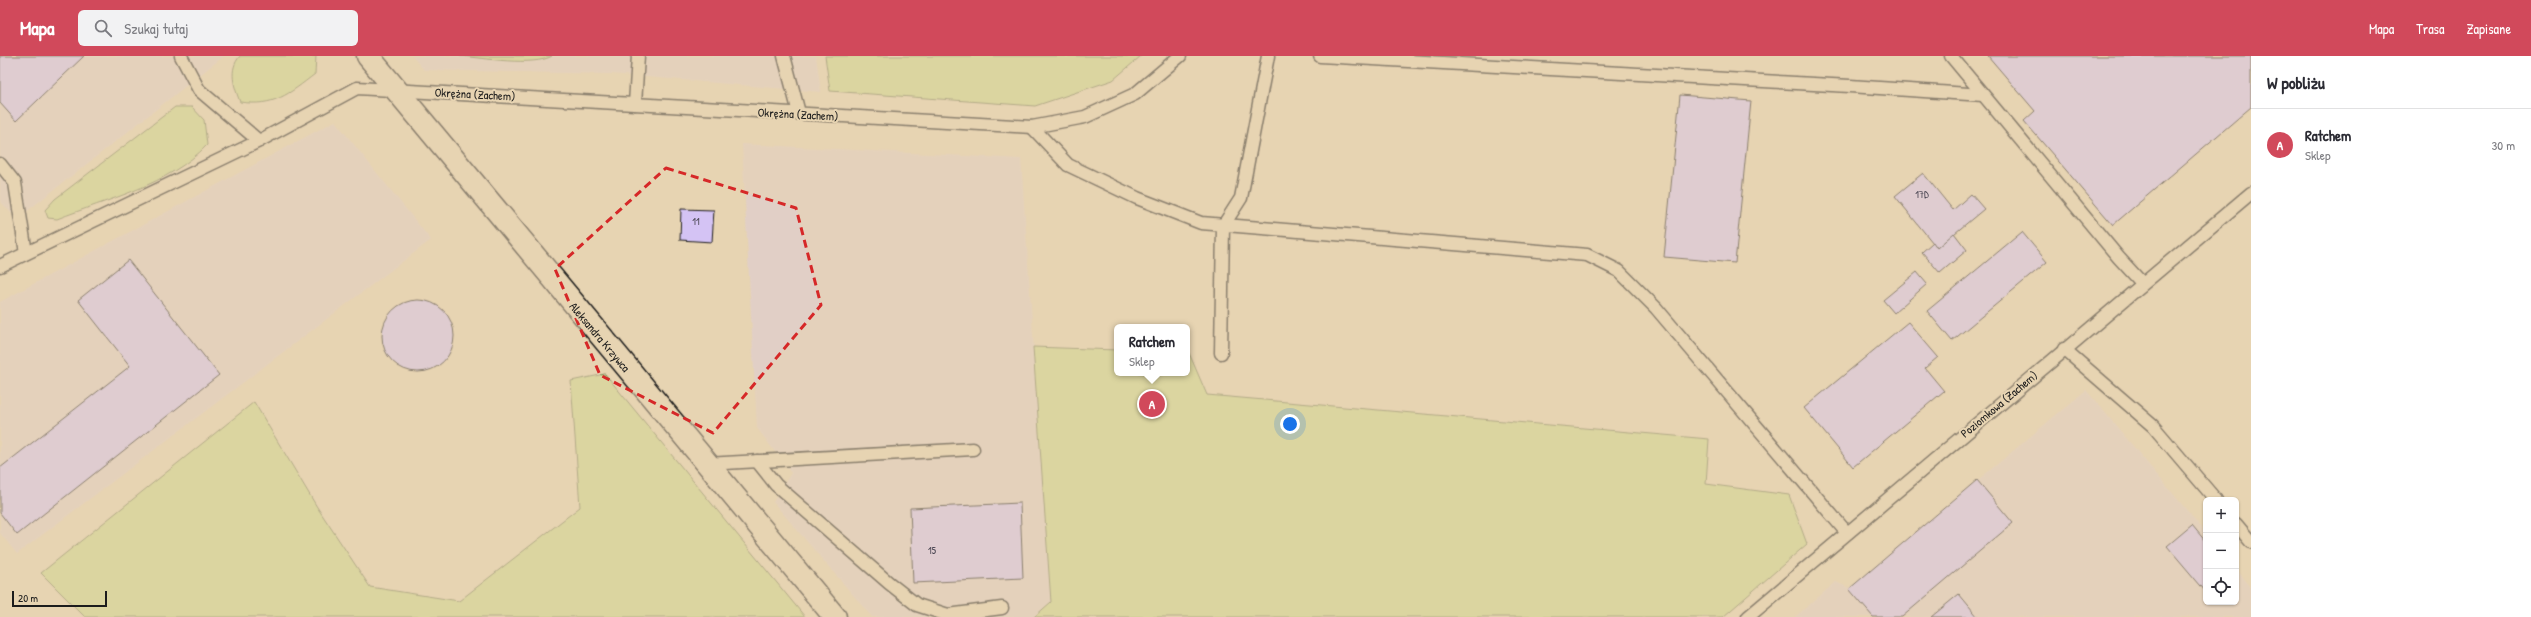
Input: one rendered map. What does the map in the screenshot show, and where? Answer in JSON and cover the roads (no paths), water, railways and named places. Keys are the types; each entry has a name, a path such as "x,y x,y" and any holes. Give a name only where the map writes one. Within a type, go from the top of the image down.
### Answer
{"street":[{"name":"Aleksandra Krzywca","path":"368,56 705,464 835,617"}],"lane":[{"path":"181,56 199,90 259,141"},
{"path":"634,104 638,56"},
{"path":"784,56 799,114"},
{"name":"Okrężna (Zachem)","path":"0,266 259,141 357,88 1032,128 1084,117 1135,94 1180,56"},
{"path":"1221,353 1223,226 1241,198 1268,56"},
{"path":"1320,56 1983,95"},
{"path":"1951,56 2119,258 2142,283"},
{"path":"1032,128 1068,165 1137,198 1201,223 1587,255 1619,270 1656,308 1847,533"},
{"path":"0,164 15,183 26,254"},
{"name":"Poziomkowa (Zachem)","path":"1748,617 2142,283 2251,193"},
{"path":"2064,349 2153,426 2213,497"},
{"path":"705,464 973,449"},
{"path":"757,461 776,485 889,583 917,605 948,615 1002,608"},
{"path":"2239,528 2251,542"}],"place":[{"name":"Ratchem","path":"1152,404"}]}
